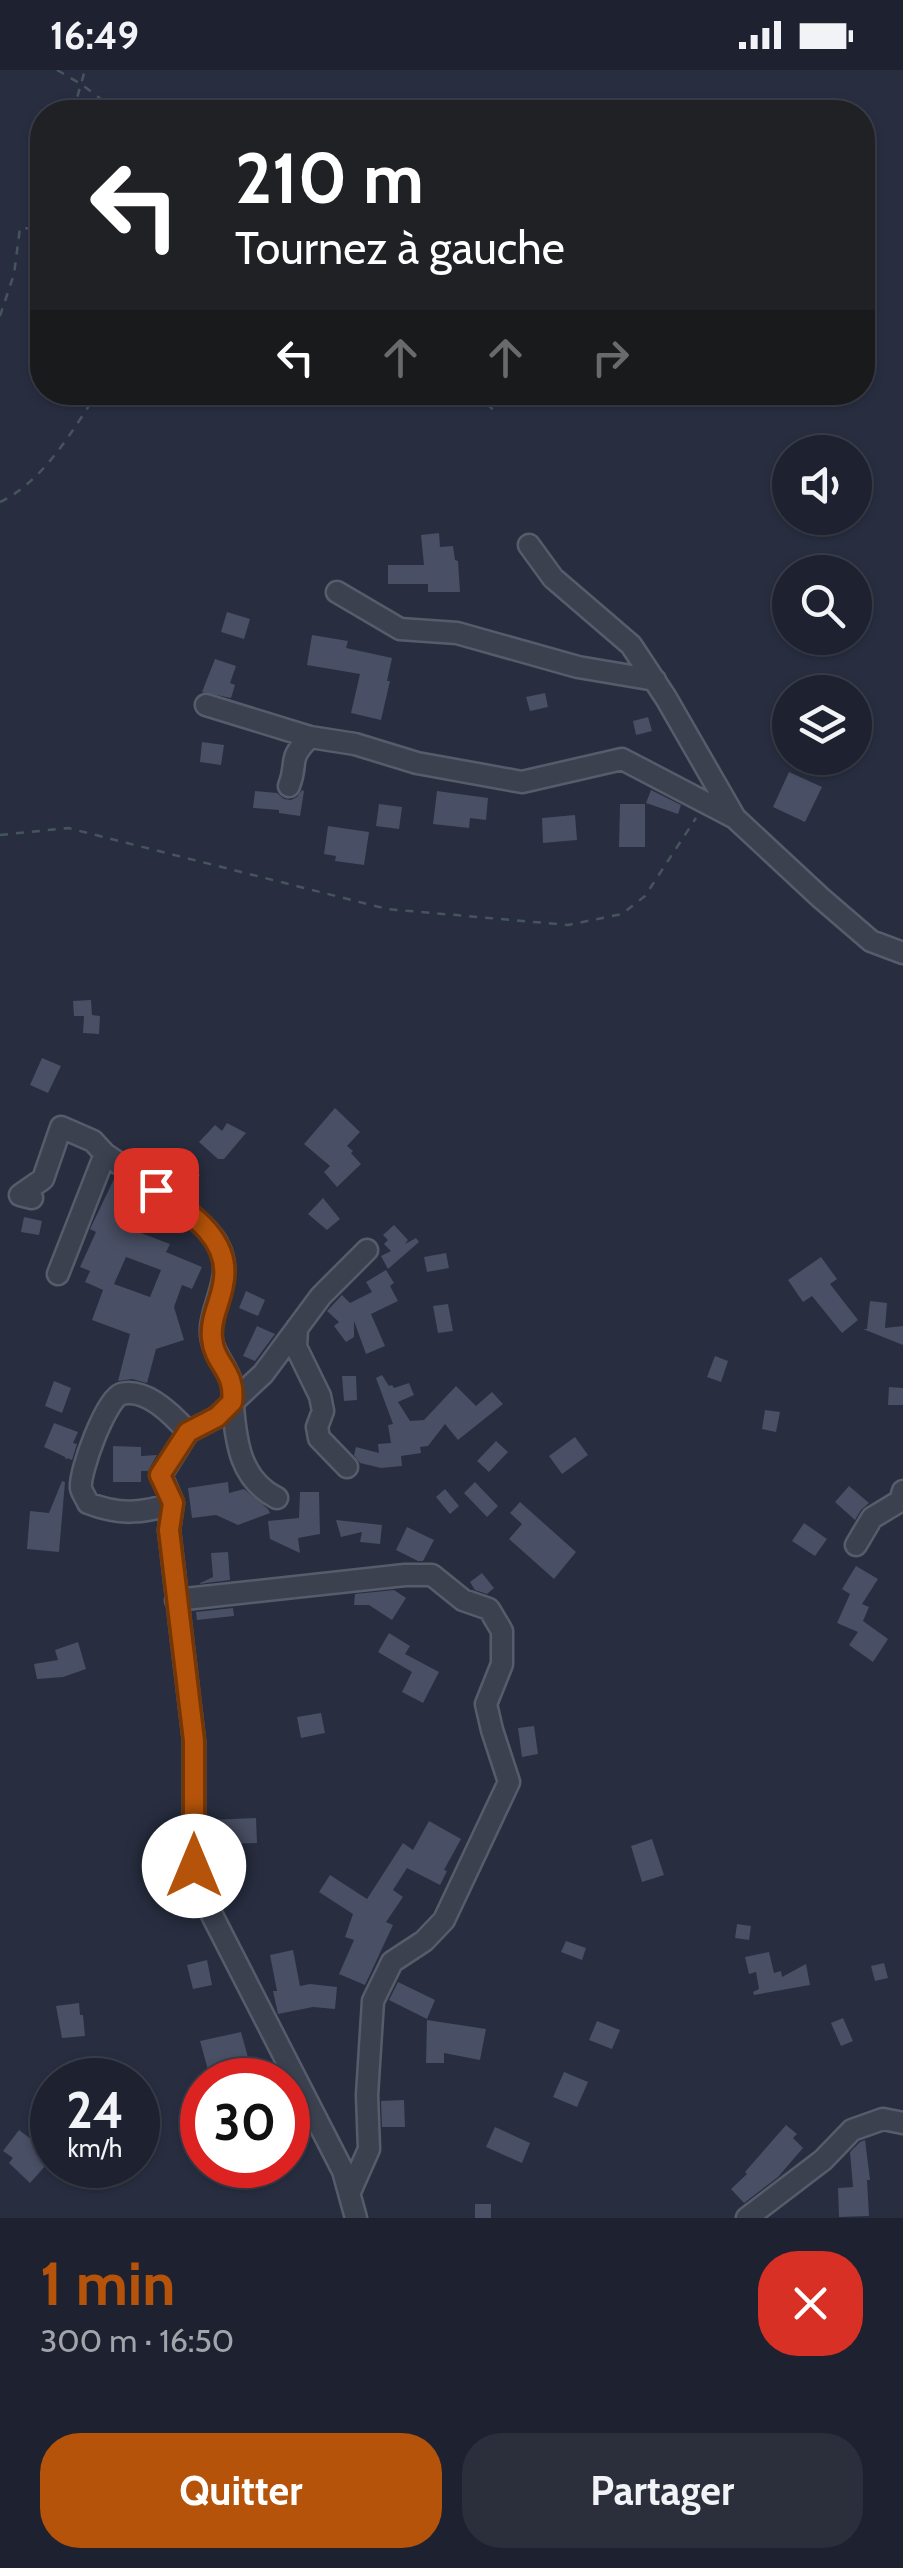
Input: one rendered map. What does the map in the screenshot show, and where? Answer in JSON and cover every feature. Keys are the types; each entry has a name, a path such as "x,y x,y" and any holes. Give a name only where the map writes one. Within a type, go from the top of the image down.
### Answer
{"street":[{"path":"529,545 553,578 630,645 655,680 735,818"},
{"path":"337,592 400,628 457,633 578,667 655,680"},
{"path":"206,706 417,763 522,782 622,758 735,818 871,941 903,953"},
{"path":"288,786 292,760 310,737"},
{"path":"32,1198 20,1194 43,1178 62,1127 93,1141 104,1154 176,1204 217,1241 224,1284 215,1309 212,1342 234,1388 232,1402 247,1472 261,1490 277,1498"},
{"path":"58,1274 104,1154"},
{"path":"356,2218 334,2153 200,1890 194,1866 194,1741 169,1530 173,1503 160,1475 188,1432 217,1417 263,1374 321,1296 367,1250"},
{"path":"297,1328 296,1347 320,1396 320,1438 347,1467"},
{"path":"173,1503 131,1513 110,1512 88,1503 81,1487 85,1466 94,1437 112,1400 120,1394 136,1394 158,1403 188,1432"},
{"path":"856,1545 872,1518 900,1501 903,1491"},
{"path":"176,1600 432,1575 463,1600 489,1609 502,1630 502,1664 486,1704 509,1782 444,1920 424,1941 392,1962 373,2001 366,2095 369,2149 350,2192"},
{"path":"747,2218 822,2160 852,2130 883,2120 903,2122"}],"path":[{"path":"57,70 102,100"},
{"path":"76,100 85,70"},
{"path":"0,316 14,274 20,228 30,228"},
{"path":"0,502 19,493 53,456 89,405"},
{"path":"488,405 496,413"},
{"path":"0,835 68,828 387,909 568,925 622,914 645,896 698,814"}],"building":[{"path":"439,533 440,547 453,546 460,592 428,592 428,584 388,584 388,565 424,565 421,535"},
{"path":"227,612 250,619 244,639 221,632"},
{"path":"312,635 348,641 346,648 392,658 381,720 351,713 360,674 307,665"},
{"path":"215,659 236,666 230,683 235,685 231,698 202,692"},
{"path":"545,693 548,707 530,711 526,697"},
{"path":"648,717 652,731 636,735 633,721"},
{"path":"202,742 224,745 221,765 200,762"},
{"path":"788,775 822,787 805,822 773,807"},
{"path":"302,790 300,816 253,808 255,791 277,793 291,800"},
{"path":"651,790 681,805 678,814 646,803"},
{"path":"437,791 488,798 486,820 470,818 469,828 433,824"},
{"path":"379,804 402,807 399,829 376,826"},
{"path":"620,804 645,804 645,847 619,847"},
{"path":"575,815 577,840 543,843 542,818"},
{"path":"328,826 369,832 364,865 335,861 336,856 324,854"},
{"path":"91,1000 92,1015 100,1016 99,1034 83,1033 84,1016 74,1016 73,1001"},
{"path":"42,1058 61,1066 48,1093 30,1085"},
{"path":"335,1108 360,1132 347,1146 361,1164 337,1187 324,1172 330,1166 304,1144"},
{"path":"227,1123 246,1133 224,1159 218,1159 199,1142 215,1125 222,1131"},
{"path":"157,1150 200,1175 188,1194 147,1166"},
{"path":"114,1179 140,1194 125,1227 170,1244 166,1252 202,1267 192,1289 182,1285 174,1307 184,1340 156,1349 147,1383 118,1381 130,1334 92,1320 103,1290 85,1282 90,1271 80,1267 96,1232 90,1229","holes":["126,1257 161,1270 150,1297 114,1284"]},
{"path":"323,1198 340,1219 327,1230 308,1214"},
{"path":"24,1217 42,1221 39,1235 21,1232"},
{"path":"394,1225 408,1240 405,1244 416,1238 419,1242 388,1269 381,1256 391,1251 384,1244 388,1240 383,1235"},
{"path":"446,1253 449,1268 427,1272 424,1257"},
{"path":"821,1257 837,1279 830,1284 858,1320 842,1333 812,1296 803,1302 788,1280"},
{"path":"386,1270 398,1301 371,1314 385,1346 366,1354 354,1321 354,1337 346,1342 334,1326 339,1322 327,1311 342,1295 350,1303 372,1292 366,1282"},
{"path":"246,1291 265,1300 258,1316 239,1308"},
{"path":"870,1301 887,1303 885,1328 903,1326 903,1345 863,1329 867,1329"},
{"path":"448,1304 453,1331 438,1333 433,1306"},
{"path":"257,1326 275,1334 255,1361 243,1356"},
{"path":"715,1356 728,1361 721,1382 707,1377"},
{"path":"382,1375 394,1388 409,1383 414,1395 398,1402 410,1421 424,1420 456,1386 476,1406 492,1392 503,1404 458,1440 445,1424 428,1446 420,1447 421,1453 401,1456 402,1466 381,1468 360,1463 354,1455 356,1447 379,1453 378,1444 391,1443 388,1425 393,1424 376,1378"},
{"path":"342,1376 356,1376 357,1400 344,1401"},
{"path":"54,1381 71,1388 62,1413 45,1406"},
{"path":"889,1387 903,1388 903,1405 888,1405"},
{"path":"765,1410 780,1412 776,1432 762,1429"},
{"path":"54,1423 78,1432 72,1460 44,1447"},
{"path":"575,1437 588,1455 562,1474 549,1456"},
{"path":"496,1441 508,1452 489,1472 477,1461"},
{"path":"113,1446 141,1447 141,1456 157,1455 148,1471 141,1471 141,1482 113,1482"},
{"path":"62,1481 65,1482 59,1552 27,1549 30,1511 49,1513"},
{"path":"228,1482 229,1493 244,1489 270,1513 238,1525 216,1515 192,1518 188,1488"},
{"path":"475,1482 498,1506 487,1517 464,1493"},
{"path":"849,1486 869,1503 855,1520 835,1502"},
{"path":"445,1489 459,1506 450,1514 436,1497"},
{"path":"300,1492 319,1492 320,1534 298,1538 300,1553 270,1539 268,1521 299,1518"},
{"path":"520,1502 576,1552 554,1579 509,1539 522,1524 510,1513"},
{"path":"336,1520 382,1525 380,1544 360,1542 362,1532 341,1537"},
{"path":"804,1523 827,1539 815,1556 792,1541"},
{"path":"407,1527 434,1540 423,1561 396,1550"},
{"path":"228,1552 230,1580 198,1584 213,1577 211,1553"},
{"path":"856,1566 878,1579 862,1604 869,1607 863,1621 888,1639 873,1662 849,1645 858,1632 837,1623 850,1594 842,1589"},
{"path":"482,1573 494,1588 487,1594 475,1590 470,1582"},
{"path":"394,1590 406,1598 392,1620 369,1605 354,1605 355,1594"},
{"path":"233,1608 234,1616 197,1620 196,1612"},
{"path":"389,1633 410,1646 405,1654 439,1672 423,1703 402,1692 412,1672 378,1652"},
{"path":"78,1642 86,1669 63,1677 37,1679 34,1664 58,1660 55,1650"},
{"path":"321,1713 325,1733 301,1738 297,1717"},
{"path":"534,1726 538,1754 522,1757 518,1728"},
{"path":"256,1818 257,1843 224,1844 232,1870 213,1876 208,1860 208,1820"},
{"path":"429,1821 461,1839 440,1885 407,1868 393,1890 403,1897 386,1922 393,1925 365,1985 339,1974 354,1940 345,1937 353,1914 319,1892 330,1875 367,1899 403,1843 413,1850"},
{"path":"652,1839 664,1875 642,1882 631,1846"},
{"path":"737,1924 751,1926 749,1940 735,1938"},
{"path":"566,1941 586,1948 582,1960 561,1952"},
{"path":"293,1950 300,1986 337,1987 335,2009 313,2007 278,2014 270,1955"},
{"path":"769,1952 774,1973 781,1971 782,1977 806,1964 810,1985 754,1995 759,1989 756,1972 749,1974 745,1957"},
{"path":"207,1960 212,1985 193,1989 187,1965"},
{"path":"884,1963 888,1978 875,1981 871,1966"},
{"path":"398,1982 435,2000 427,2019 389,2000"},
{"path":"79,2003 85,2036 62,2038 56,2006"},
{"path":"843,2018 853,2041 841,2046 831,2023"},
{"path":"427,2020 486,2029 480,2060 444,2053 444,2063 426,2063"},
{"path":"597,2021 620,2030 612,2049 589,2040"},
{"path":"241,2032 248,2058 205,2058 200,2041"},
{"path":"564,2072 588,2082 577,2107 553,2097"},
{"path":"404,2100 405,2127 382,2127 381,2101"},
{"path":"786,2125 797,2134 793,2138 803,2148 778,2177 744,2203 731,2189"},
{"path":"495,2127 530,2143 522,2163 486,2147"},
{"path":"19,2130 30,2138 30,2183 9,2163 13,2158 3,2151"},
{"path":"865,2140 869,2216 839,2217 838,2188 853,2187 850,2152"},
{"path":"475,2204 491,2204 491,2218 475,2218"}],"route":[{"path":"156,1190 206,1228 222,1252 224,1284 215,1309 212,1342 234,1388 232,1402 217,1417 188,1432 160,1475 173,1503 169,1530 194,1741 194,1866"}]}
